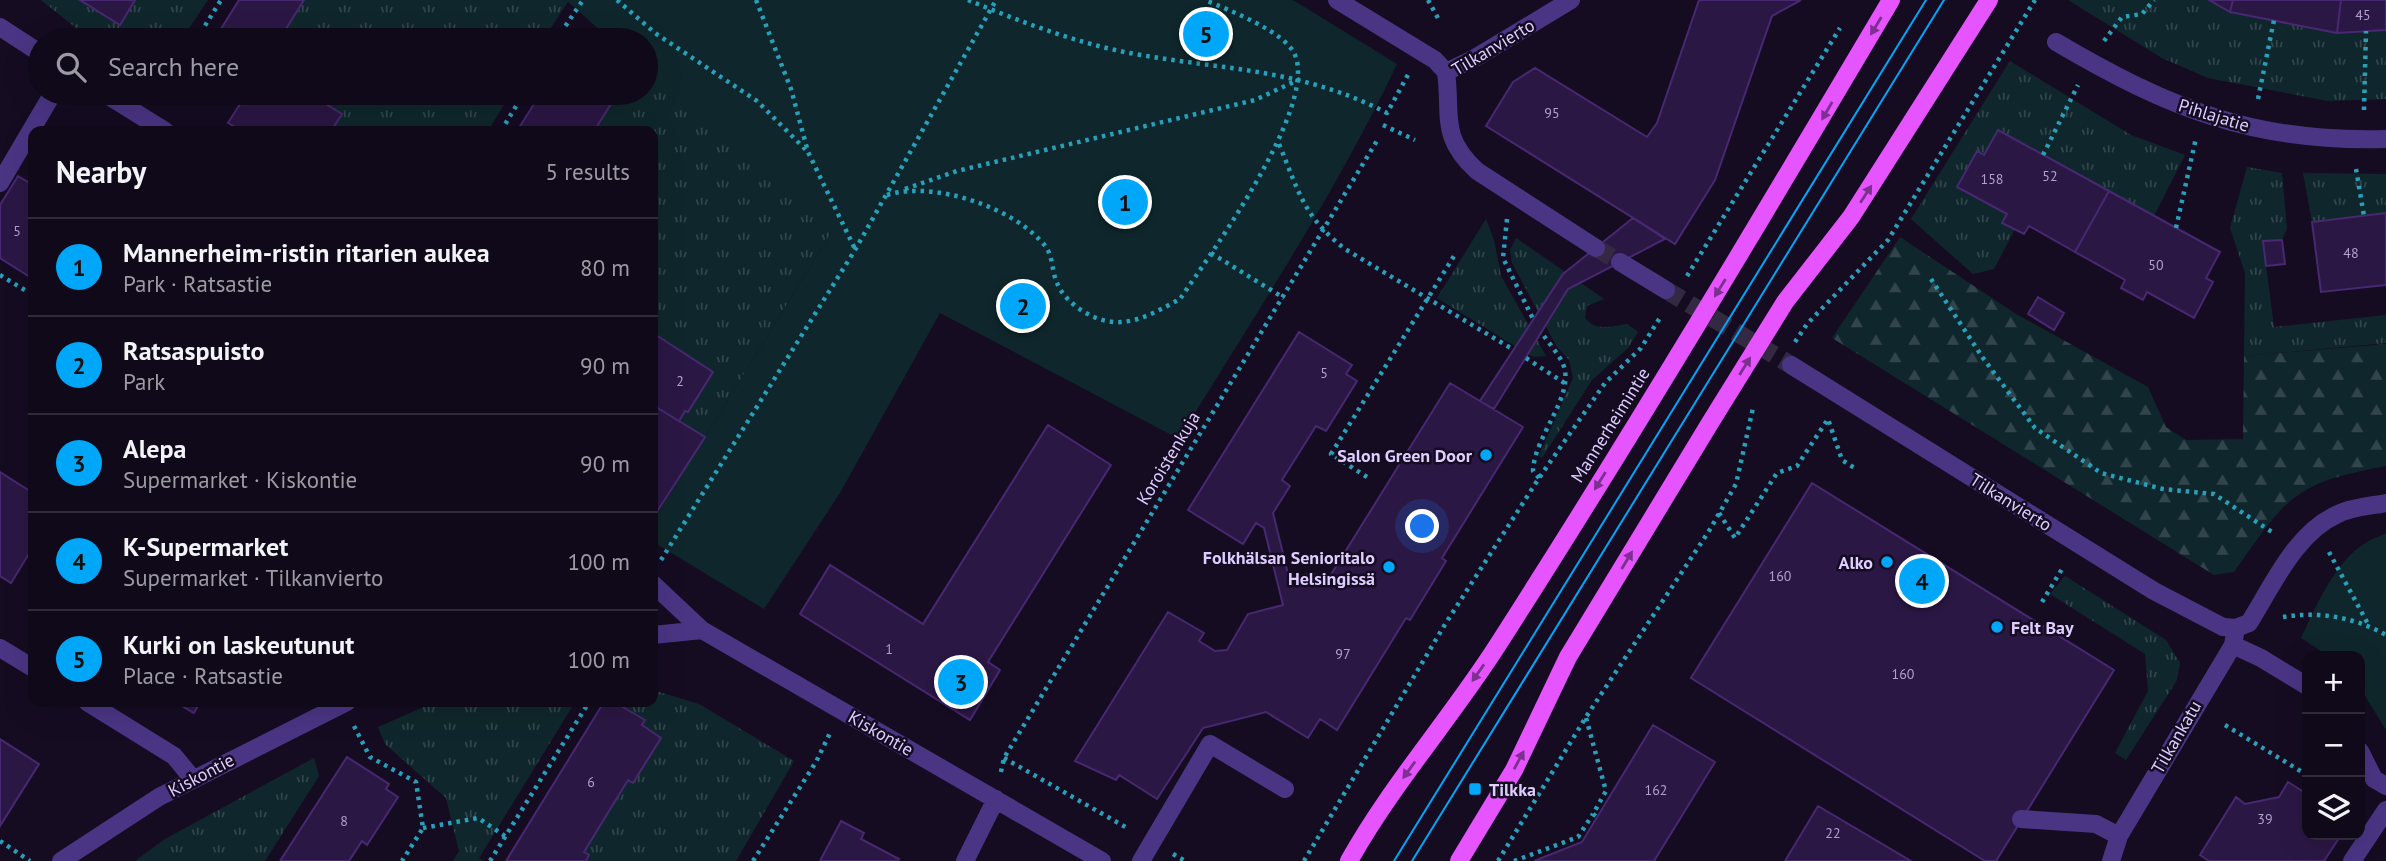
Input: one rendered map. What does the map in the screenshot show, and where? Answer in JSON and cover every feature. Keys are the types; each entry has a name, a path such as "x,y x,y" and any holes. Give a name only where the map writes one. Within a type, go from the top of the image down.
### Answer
{"main road":[{"name":"Mannerheimintie","path":"1349,861 1383,806 1498,645 1757,230 1891,0"},
{"path":"1460,861 1514,770 1568,657 1710,423 1785,302 1864,196 1989,0"}],"street":[{"path":"1337,0 1421,51 1446,72"},
{"name":"Tilkanvierto","path":"1571,0 1475,58 1446,72 1447,126 1451,139 1477,170 1596,248"},
{"path":"0,27 28,45"},
{"name":"Pihlajatie","path":"2056,41 2125,82 2210,116 2296,136 2386,139"},
{"path":"34,126 46,105"},
{"path":"123,105 157,126"},
{"path":"0,183 28,135"},
{"path":"1620,262 1673,292"},
{"name":"Tilkanvierto","path":"1791,365 2192,613 2239,632 2261,658 2302,683"},
{"path":"2322,522 2341,512 2386,503"},
{"name":"Tilkankatu","path":"2111,861 2119,836 2239,632 2297,547 2322,522"},
{"name":"Kiskontie","path":"658,588 702,630 1102,861"},
{"path":"658,634 702,630"},
{"path":"0,648 28,665"},
{"path":"95,707 174,757 193,779"},
{"name":"Kiskontie","path":"61,861 193,779 336,707"},
{"path":"1141,861 1210,744 1285,789"},
{"path":"2365,761 2374,779 2386,786"},
{"path":"965,861 996,799"},
{"path":"2352,861 2386,810"},
{"path":"2021,819 2095,824 2119,836"}],"path":[{"path":"204,28 221,0"},
{"path":"564,28 583,0"},
{"path":"617,0 649,28"},
{"path":"756,0 791,89 808,152 855,250"},
{"path":"968,0 1132,54 1300,78 1350,94 1387,113 1421,51"},
{"path":"659,564 855,250 996,0"},
{"path":"902,190 930,191 1007,214 1026,226 1048,250 1057,284 1080,311 1120,323 1154,313 1180,299 1278,144 1300,78 1294,53 1284,42 1265,29 1205,0"},
{"path":"1428,0 1438,20"},
{"path":"1793,345 1807,324 1888,240 2035,0"},
{"path":"2107,37 2122,16 2142,15 2154,0"},
{"path":"2258,99 2274,20"},
{"path":"1304,861 1444,626 1539,478 1605,383 1641,348 1673,292 1843,23"},
{"path":"2364,110 2366,31"},
{"path":"658,35 757,101 808,152"},
{"path":"887,195 957,171 1255,100 1300,78"},
{"path":"2043,155 2078,84"},
{"path":"504,126 517,105"},
{"path":"1382,125 1415,140"},
{"path":"2176,228 2196,138"},
{"name":"Koroistenkuja","path":"996,799 1004,758 1378,139"},
{"path":"1278,144 1310,217 1324,232 1427,299 1514,350"},
{"path":"2357,169 2364,216"},
{"path":"1517,198 1505,223 1503,258 1534,319"},
{"path":"1211,253 1284,298"},
{"path":"1367,477 1331,454 1454,256"},
{"path":"0,275 28,292"},
{"path":"1931,279 2035,428 2101,473 2163,489 2214,494 2272,532"},
{"path":"1539,478 1533,471 1534,453 1567,385 1563,364 1541,332"},
{"path":"1526,358 1567,385"},
{"path":"1498,861 1586,717 1736,484 1753,408 1760,397"},
{"path":"1719,513 1735,538 1777,473 1797,466 1828,419 1842,460 1856,469"},
{"path":"2322,522 2329,552 2368,625"},
{"path":"2042,602 2062,569"},
{"path":"2239,632 2323,613 2368,625 2386,635"},
{"path":"348,707 370,758 416,782 423,828 402,861"},
{"path":"490,861 586,707"},
{"path":"753,861 816,762 841,710"},
{"path":"1514,861 1578,837 1595,816 1606,791 1586,717"},
{"path":"2225,725 2302,772"},
{"path":"1004,758 1185,861"},
{"path":"423,828 478,818 505,836"},
{"path":"0,841 30,861"}],"green space":[{"path":"41,0 80,0 120,24 135,0 208,0 189,28 76,28"},
{"path":"304,0 569,0 551,28 286,28"},
{"path":"566,0 1293,0 1397,64 1321,208 1179,439 940,313 840,493 764,609 658,545 658,513 831,233 658,82 658,28 598,28"},
{"path":"2068,0 2209,0 2337,33 2386,30 2386,99 2328,101 2208,78 2162,58"},
{"path":"624,13 638,28 617,28"},
{"path":"658,49 831,233 705,437 679,421 685,411 688,412 713,372 658,336 658,126 597,126 610,105 658,105"},
{"path":"2010,61 2131,135 2185,155 2154,216 1998,130 1984,155 1977,151 1957,187 2007,214 2003,223 2015,229 1994,269 1973,274 1911,219"},
{"path":"327,105 504,105 491,126 334,126 342,114"},
{"path":"2247,167 2282,173 2287,229 2282,240 2263,242 2274,327 2386,315 2386,343 2244,356 2245,273 2230,228"},
{"path":"2303,173 2386,174 2386,213 2312,222"},
{"path":"1486,219 1494,240 1501,276 1546,356 1533,357 1437,298"},
{"path":"1900,237 2016,314 2148,387 2166,427 2186,440 2243,439 2244,356 2386,344 2386,466 2330,479 2295,497 2267,526 2234,572 2214,575 1832,338"},
{"path":"1516,238 1604,299 1587,306 1585,318 1589,322 1599,327 1627,324 1638,332 1628,348 1592,380 1542,458 1539,456 1573,378 1569,360 1557,347 1512,263 1510,250"},
{"path":"2386,534 2386,730 2365,696 2365,651 2321,651 2301,638 2333,576 2356,550 2370,540"},
{"path":"2065,576 2166,640 2180,663 2177,680 2126,760 2115,753 2148,691 2145,654 2050,594"},
{"path":"658,692 699,704 794,761 736,861 586,861 589,855 584,852 628,780 633,783 661,738 642,725 644,720 622,707 658,707"},
{"path":"424,707 572,707 479,858 484,861 453,861 459,851 446,798 385,744 378,727"},
{"path":"314,758 319,776 265,861 135,861 165,839"}],"building":[{"path":"80,0 135,0 120,25"},
{"path":"239,0 304,0 286,28 222,28"},
{"path":"1699,0 1801,0 1772,16 1715,180 1675,244 1486,126 1513,82 1535,68 1647,137 1657,123"},
{"path":"2209,0 2233,0 2230,12"},
{"path":"2233,0 2341,0 2337,33 2230,12"},
{"path":"2341,0 2386,0 2386,30 2337,33"},
{"path":"239,105 327,105 342,114 334,126 233,126 228,123"},
{"path":"533,105 610,105 597,126 520,126"},
{"path":"1998,130 2109,191 2075,252 2029,226 2024,234 2002,223 2007,214 1957,187 1977,151 1984,155"},
{"path":"18,176 28,182 28,276 0,258 0,205"},
{"path":"2109,191 2220,252 2206,278 2213,282 2194,318 2147,292 2143,300 2121,288 2125,280 2075,252"},
{"path":"2386,213 2386,285 2321,292 2312,222"},
{"path":"1633,218 1665,239 1568,289 1494,409 1480,401 1563,274"},
{"path":"2282,240 2285,264 2266,266 2263,241"},
{"path":"2038,297 2064,313 2054,330 2028,314"},
{"name":"Folkhälsan Senioritalo Helsingissä","path":"1299,332 1352,365 1346,374 1357,381 1326,431 1316,426 1282,480 1290,486 1273,513 1289,578 1313,573 1327,581 1450,383 1523,427 1442,558 1446,561 1410,620 1406,618 1337,730 1320,719 1308,738 1266,712 1203,728 1157,799 1119,775 1116,780 1075,761 1168,612 1204,633 1199,641 1215,651 1227,650 1248,614 1283,605 1264,528 1256,523 1243,544 1188,510"},
{"path":"658,336 713,372 688,412 685,411 679,421 658,408"},
{"path":"658,408 705,437 658,510"},
{"path":"1048,425 1111,465 988,662 1000,670 970,720 800,614 830,565 923,624"},
{"path":"0,472 28,490 28,555 11,583 0,576"},
{"path":"1812,483 2114,670 1996,861 1985,861 1691,678"},
{"path":"184,707 197,707 194,713"},
{"path":"601,707 623,707 645,720 642,725 661,738 633,783 628,780 584,852 589,855 586,861 506,861"},
{"path":"1653,725 1715,762 1654,861 1534,861 1582,842"},
{"path":"0,739 39,764 0,826"},
{"path":"347,757 389,784 386,789 398,797 367,845 362,841 349,861 280,861"},
{"path":"2288,782 2302,791 2302,840 2338,840 2324,861 2209,861 2200,855 2236,797 2245,804 2279,797"},
{"path":"1818,806 1911,861 1785,861"},
{"path":"841,821 864,833 861,839 899,859 898,861 820,861"}],"tunnel":[{"path":"1596,248 1620,262"},
{"path":"1666,290 1791,365"}],"tram line":[{"path":"1394,861 1926,0"},
{"path":"1412,861 1944,0"}],"place":[{"name":"Kurki on laskeutunut","path":"1206,34"},
{"name":"Mannerheim-ristin ritarien aukea","path":"1125,202"},
{"name":"Ratsaspuisto","path":"1023,306"},
{"name":"Salon Green Door","path":"1486,455"},
{"name":"Alko","path":"1887,562"},
{"name":"Folkhälsan Senioritalo Helsingissä","path":"1389,567"},
{"name":"K-Supermarket","path":"1922,581"},
{"name":"Felt Bay","path":"1997,627"},
{"name":"Alepa","path":"961,682"},
{"name":"Tilkka","path":"1475,789"}]}
